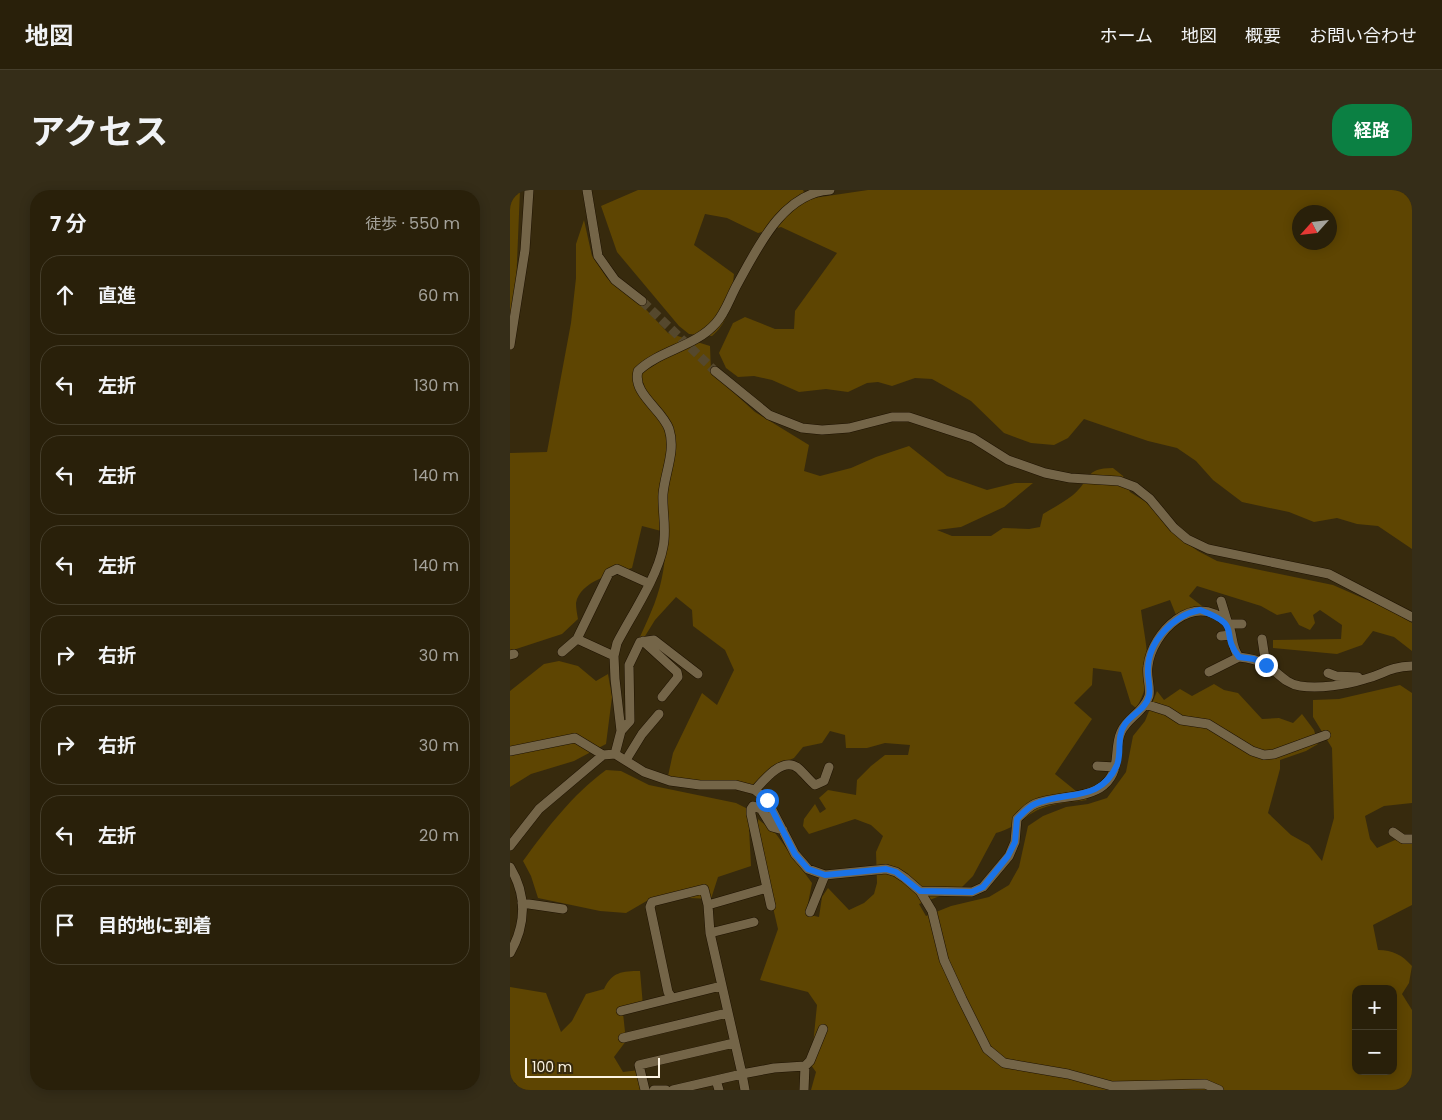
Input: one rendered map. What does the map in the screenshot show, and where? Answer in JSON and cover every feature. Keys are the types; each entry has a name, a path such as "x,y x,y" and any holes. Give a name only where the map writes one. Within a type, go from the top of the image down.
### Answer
{"street":[{"path":"510,345 525,250 529,190"},
{"path":"587,190 598,256 615,280 642,301"},
{"path":"615,754 621,731 614,656 617,643 648,583 663,547 665,527 663,494 671,458 669,430 659,411 643,394 636,378 638,371 703,336 724,312 756,252 783,213 805,195 830,190"},
{"path":"715,371 769,415 802,428 822,430 850,428 892,417 909,417 973,438 1008,460 1045,472 1070,478 1119,481 1134,487 1150,499 1174,528 1187,539 1208,549 1329,574 1412,617"},
{"path":"562,652 577,639 609,572 618,569 648,583"},
{"path":"1221,601 1232,643 1239,657"},
{"path":"920,891 972,892 983,887 1008,856 1015,842 1017,819 1033,805 1093,792 1105,784 1115,767 1120,735 1125,724 1145,704 1149,696 1147,667 1151,653 1159,638 1178,617 1200,610 1221,618 1228,624 1242,624"},
{"path":"1220,636 1231,635"},
{"path":"577,639 614,656"},
{"path":"621,731 630,721 632,712 628,683 629,666 640,642 654,640 698,674"},
{"path":"1262,640 1266,665"},
{"path":"643,641 677,672 678,677 662,697"},
{"path":"1209,672 1239,657 1254,659 1266,665 1280,678 1298,686 1321,686 1365,679 1394,667 1412,666"},
{"path":"1328,674 1365,679"},
{"path":"1145,704 1167,711 1181,720 1208,724 1252,752 1264,755 1274,754 1326,735"},
{"path":"626,760 642,734 659,714"},
{"path":"510,750 575,738 603,755"},
{"path":"510,846 539,809 603,755 615,754 644,772 678,782 700,785 736,785 755,790 767,800 795,854 808,869 825,875 886,869 896,872 920,891 932,911 944,960 962,999 987,1049 1004,1063 1068,1074 1112,1086 1205,1084 1219,1090"},
{"path":"755,790 768,776 787,765 796,766 816,785 824,781 829,767"},
{"path":"1097,766 1115,767"},
{"path":"771,906 751,808 758,806 772,828 783,830"},
{"path":"1393,832 1403,839 1412,839"},
{"path":"510,867 518,879 523,918 518,938 510,953"},
{"path":"810,912 825,875"},
{"path":"708,905 766,888"},
{"path":"672,998 668,992 650,907 652,902 704,889 708,905 710,933 745,1090"},
{"path":"522,903 563,909"},
{"path":"710,933 754,922"},
{"path":"620,1011 721,986"},
{"path":"623,1038 727,1013"},
{"path":"673,1090 774,1068 805,1066 810,1061 823,1029"},
{"path":"644,1090 639,1065 734,1043"},
{"path":"804,1090 805,1066"},
{"path":"716,1080 719,1090"},
{"path":"654,1090 666,1090"}],"shaded area":[{"path":"510,190 520,190 516,286 510,319"},
{"path":"638,190 803,190 807,199 868,190 1412,190 1412,549 1378,526 1357,524 1337,518 1314,522 1289,512 1242,502 1213,480 1196,461 1177,448 1148,441 1084,419 1068,438 1054,445 1031,443 1004,433 971,401 932,379 915,378 892,386 878,382 867,383 848,392 826,389 799,392 772,380 754,376 738,377 726,368 719,353 733,323 745,317 775,329 794,329 795,311 837,253 781,227 758,233 727,218 705,214 694,245 734,274 727,315 719,329 712,336 689,334 679,326 617,252 601,206"},
{"path":"584,220 592,256 607,278 640,303 668,333 710,346 711,372 755,412 809,445 804,471 820,476 851,468 909,446 947,476 987,490 1015,483 1033,483 1004,507 961,527 937,530 952,536 991,536 1003,528 1029,529 1040,527 1043,514 1079,490 1092,473 1097,470 1113,468 1123,476 1130,492 1146,502 1179,538 1217,561 1333,585 1390,610 1412,623 1412,651 1394,637 1373,631 1362,645 1337,654 1273,648 1273,640 1341,639 1342,625 1320,610 1313,615 1315,623 1310,630 1299,625 1291,612 1277,615 1261,606 1197,586 1189,596 1202,606 1176,615 1170,600 1141,610 1148,660 1146,685 1136,708 1131,704 1121,672 1093,668 1092,685 1074,703 1092,719 1055,774 1087,800 1057,804 1040,809 1010,828 996,833 973,876 961,888 919,904 926,916 951,906 989,897 1009,885 1019,867 1028,826 1043,816 1066,807 1088,804 1107,798 1126,772 1133,736 1145,721 1157,691 1164,700 1180,689 1192,696 1214,684 1224,690 1238,693 1262,719 1279,718 1293,723 1302,714 1314,730 1318,744 1306,751 1280,760 1280,769 1268,813 1291,835 1309,845 1322,861 1334,818 1332,748 1313,717 1313,700 1339,699 1400,685 1412,693 1412,803 1384,806 1365,816 1370,839 1377,848 1395,840 1412,844 1412,905 1373,925 1378,950 1397,954 1412,966 1409,983 1402,994 1412,1010 1412,1090 811,1090 816,1072 811,1065 817,1005 808,992 760,980 778,929 757,839 758,819 776,834 812,883 806,914 819,917 822,897 828,888 849,910 864,903 874,894 877,883 876,852 883,836 871,825 855,819 809,834 803,826 804,819 815,804 820,813 826,809 819,798 828,790 856,795 857,780 871,766 885,755 908,755 910,745 885,743 867,748 846,748 845,735 830,731 822,743 803,747 794,758 769,769 748,793 710,782 682,785 668,776 673,753 702,693 717,705 734,670 725,650 693,626 692,610 676,597 655,620 634,654 658,593 663,573 665,552 665,532 642,526 632,568 599,579 584,589 576,603 578,619 562,634 510,651 510,453 547,452 571,323 576,278 576,244"},
{"path":"559,661 578,666 596,681 608,674 612,697 606,744 574,761 531,774 510,787 510,691 544,664"},
{"path":"606,770 621,771 649,785 736,803 748,809 751,866 718,877 711,899 669,897 650,899 626,913 600,911 538,898 531,876 523,861 571,801"},
{"path":"628,971 640,971 643,1006 623,1013 626,1041 614,1057 623,1072 639,1070 643,1090 510,1090 510,987 546,993 561,1032 572,1021 586,994 604,989 610,979 618,974"}],"tunnel":[{"path":"642,301 715,371"}],"route":[{"path":"767,800 795,854 808,869 825,875 886,869 896,872 920,891 972,892 983,887 1008,856 1015,842 1017,819 1033,805 1054,798 1093,792 1105,784 1118,764 1120,735 1125,724 1141,710 1149,696 1147,667 1151,653 1159,638 1178,617 1200,610 1221,618 1228,624 1232,643 1239,657 1254,659 1266,665"}]}
